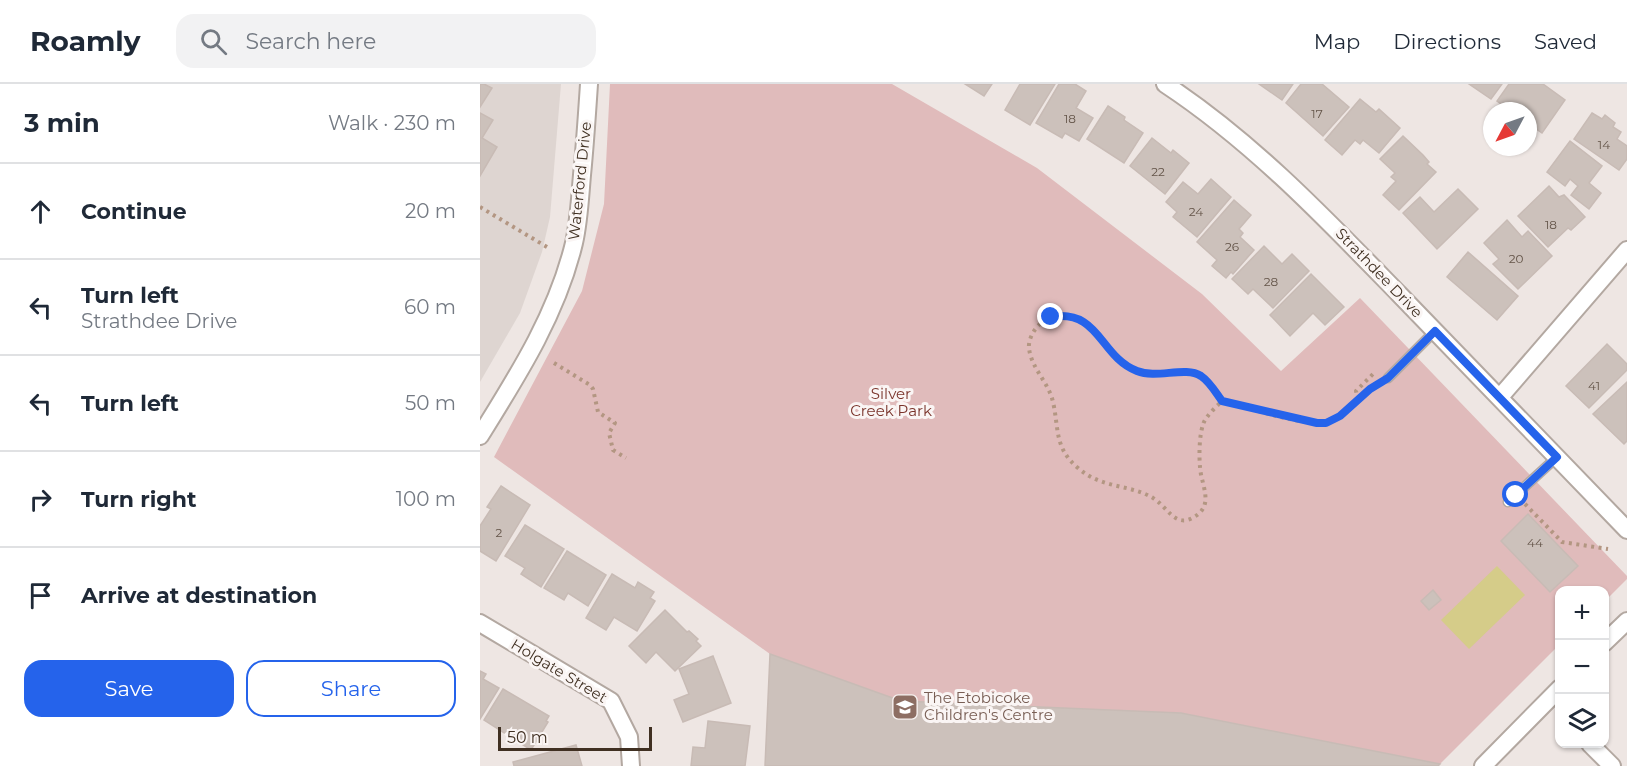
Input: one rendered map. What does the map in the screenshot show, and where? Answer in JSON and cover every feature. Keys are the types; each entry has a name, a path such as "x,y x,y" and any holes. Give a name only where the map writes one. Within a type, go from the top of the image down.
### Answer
{"street":[{"name":"Waterford Drive","path":"480,436 545,325 556,301 567,266 578,223 590,84"},
{"name":"Strathdee Drive","path":"1165,84 1188,90 1325,218 1627,530"},
{"path":"1500,398 1627,250"},
{"path":"1608,640 1627,621"},
{"name":"Holgate Street","path":"480,623 611,701 629,737 631,766"},
{"path":"1483,766 1555,701"},
{"path":"1594,748 1612,766"}],"lane":[{"path":"1388,378 1435,331"},
{"path":"1508,502 1557,457"}],"path":[{"path":"480,207 547,248"},
{"path":"1222,401 1208,416 1203,428 1200,468 1207,496 1205,503 1195,517 1179,520 1170,516 1152,498 1089,476 1068,458 1056,433 1053,401 1048,387 1034,364 1028,347 1031,336 1038,325 1051,317 1067,315 1084,321 1119,360 1136,371 1149,375 1192,373 1202,376 1222,401 1305,422 1326,423 1340,416 1370,389 1388,378"},
{"path":"554,363 590,385 598,412 615,423 609,433 613,450 626,458"},
{"path":"1516,495 1562,542 1608,549"}],"shaded area":[{"path":"480,84 561,84 550,217 542,252 520,313 480,382"},
{"path":"1497,566 1525,595 1469,649 1441,620"}],"green space":[{"name":"Silver Creek Park","path":"610,84 892,84 1037,168 1202,294 1281,371 1360,298 1627,576 1627,579 1609,597 1609,586 1555,586 1555,649 1440,764 1181,713 901,701 770,654 494,457 582,291 604,204"}],"building":[{"path":"480,84 492,88 480,107"},
{"path":"965,84 992,84 984,96"},
{"path":"1020,84 1055,84 1030,125 1005,110"},
{"path":"1059,84 1075,84 1086,91 1076,108 1093,118 1079,141 1065,133 1062,138 1036,123"},
{"path":"1259,84 1293,84 1282,100"},
{"path":"1301,84 1322,84 1349,107 1323,136 1286,103"},
{"path":"1469,84 1502,84 1491,99"},
{"path":"1509,84 1543,84 1565,100 1542,133 1537,129 1537,102 1497,101"},
{"path":"1360,99 1376,112 1379,109 1400,128 1379,153 1363,140 1360,144 1355,140 1342,155 1325,140"},
{"path":"1108,106 1143,133 1124,163 1087,139"},
{"path":"480,113 493,120 482,138 497,147 480,176"},
{"path":"1592,113 1602,119 1605,115 1615,123 1613,127 1621,132 1617,139 1627,146 1627,159 1619,170 1574,139"},
{"path":"1403,136 1423,155 1429,162 1427,164 1436,172 1399,210 1383,195 1396,181 1391,177 1395,173 1380,159"},
{"path":"1152,138 1171,153 1173,150 1189,163 1165,194 1130,166"},
{"path":"1570,141 1602,166 1589,183 1601,193 1589,209 1571,195 1578,186 1570,179 1565,186 1547,172"},
{"path":"1211,179 1231,197 1197,237 1173,217 1177,212 1166,202 1183,182 1198,194"},
{"path":"1549,186 1559,197 1564,195 1585,217 1571,230 1568,228 1548,247 1518,216"},
{"path":"1458,189 1478,209 1437,249 1403,213 1420,197 1434,212"},
{"path":"1234,200 1251,215 1239,229 1243,233 1240,237 1254,250 1233,274 1231,272 1226,278 1212,266 1217,260 1197,242"},
{"path":"1507,220 1522,237 1528,231 1552,256 1518,289 1493,264 1499,259 1484,243"},
{"path":"1264,246 1282,264 1292,254 1309,271 1273,308 1253,289 1248,294 1232,279"},
{"path":"1468,252 1518,296 1497,320 1447,277"},
{"path":"1311,274 1344,307 1325,325 1313,313 1290,336 1270,315"},
{"path":"1607,344 1627,364 1627,370 1589,408 1566,386"},
{"path":"1627,382 1627,441 1624,444 1593,414"},
{"path":"501,486 530,505 496,561 480,551 480,526 491,509 487,507"},
{"path":"1528,514 1578,566 1550,592 1501,541"},
{"path":"525,525 564,549 541,587 521,574 525,568 505,556"},
{"path":"567,551 606,575 588,606 568,593 564,600 544,588"},
{"path":"612,574 635,588 638,582 654,592 650,598 655,601 637,631 614,617 606,630 586,618"},
{"path":"1433,590 1441,600 1429,610 1421,601"},
{"path":"665,610 687,632 689,631 698,639 696,641 701,646 675,671 656,652 646,663 629,646"},
{"name":"The Etobicoke Children's Centre","path":"770,654 901,701 1181,713 1440,764 1438,766 765,766"},
{"path":"713,656 731,703 683,722 674,700 689,694 679,669"},
{"path":"480,671 486,674 483,679 499,688 480,719"},
{"path":"503,689 549,716 546,721 548,722 531,750 484,720"},
{"path":"708,721 750,726 745,766 691,766 693,747 705,748"},
{"path":"576,745 582,766 514,766 513,762"}],"place":[{"name":"The Etobicoke Children's Centre","path":"905,707"}],"route":[{"path":"1051,317 1067,315 1084,321 1119,360 1136,371 1149,375 1192,373 1202,376 1222,401 1317,423 1326,423 1340,416 1370,389 1388,378 1435,331 1557,457 1516,495"}]}
